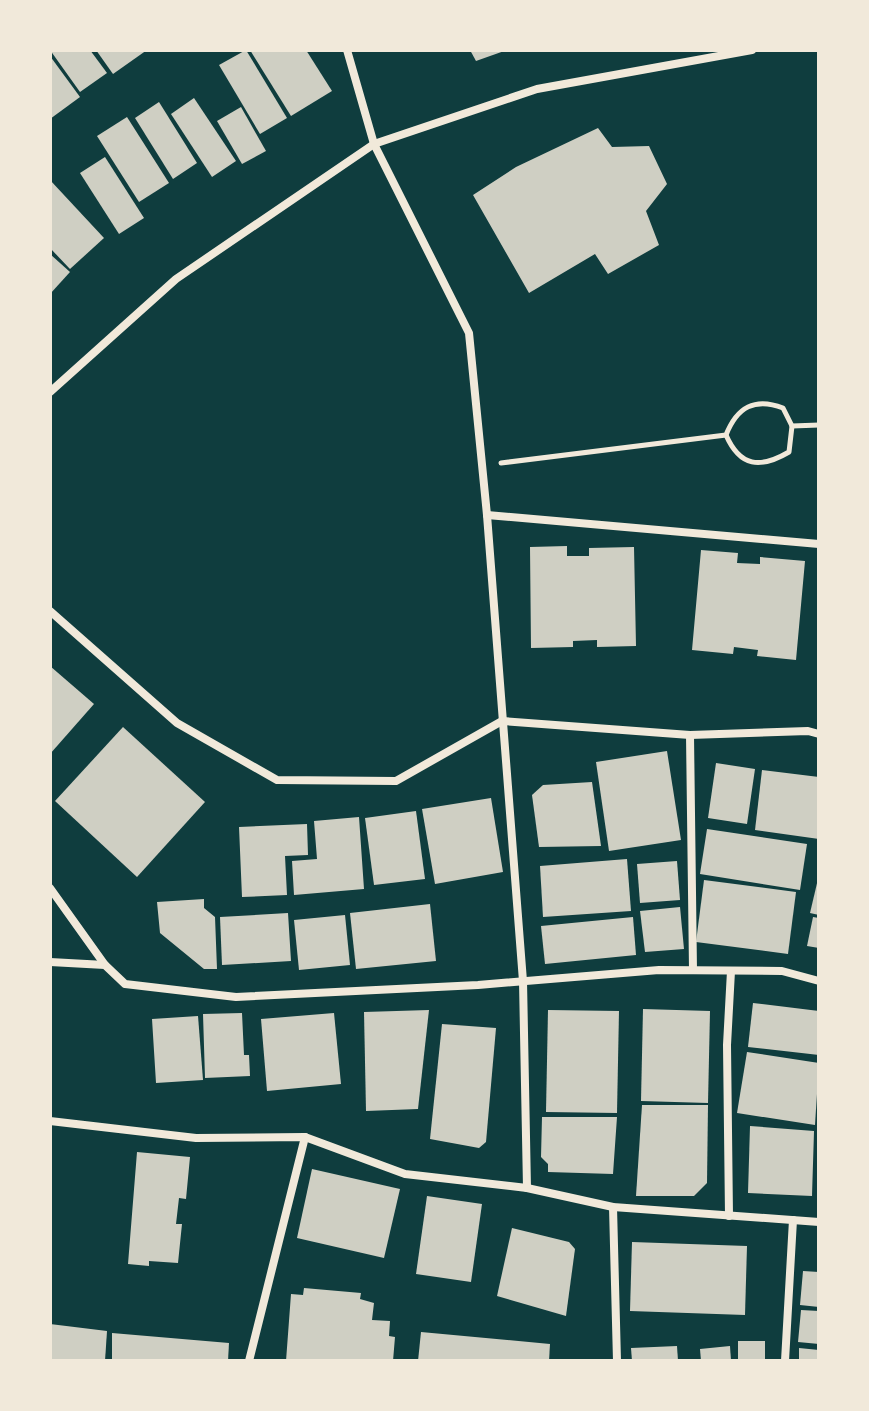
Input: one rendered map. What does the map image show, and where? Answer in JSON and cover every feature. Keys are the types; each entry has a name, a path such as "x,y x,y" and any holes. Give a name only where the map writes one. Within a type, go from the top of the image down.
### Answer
{"street":[{"path":"347,50 374,144 469,333 487,515 523,981 527,1188"},
{"path":"50,392 176,279 374,144 537,89 752,50"},
{"path":"487,515 819,544"},
{"path":"50,611 177,723 277,780 396,781 502,721 690,735 808,731 819,734"},
{"path":"690,735 693,970"},
{"path":"50,888 105,965 125,984 236,997 659,970 782,971 819,981"},
{"path":"50,962 105,965"},
{"path":"729,1216 727,1045 731,971"},
{"path":"50,1121 196,1138 305,1137 405,1174 527,1188 613,1207 819,1222"},
{"path":"249,1361 305,1137"},
{"path":"613,1207 617,1361"},
{"path":"785,1361 793,1220"}],"path":[{"path":"765,402 783,408 792,426 789,452 771,463 751,462 733,452 726,435 733,418 746,406 765,402"},
{"path":"792,426 819,425"},
{"path":"480,466 726,435"}],"building":[{"path":"50,50 90,50 107,73 80,92"},
{"path":"96,50 147,50 113,74"},
{"path":"246,50 287,118 260,134 219,65"},
{"path":"250,50 306,50 332,91 291,116"},
{"path":"470,50 507,50 476,61"},
{"path":"50,56 80,97 50,119"},
{"path":"194,98 236,161 212,177 171,114"},
{"path":"159,102 197,163 173,179 135,118"},
{"path":"241,107 266,151 242,164 217,121"},
{"path":"127,117 169,183 139,202 97,136"},
{"path":"598,128 612,147 649,146 667,184 646,211 659,245 608,274 595,254 529,293 473,195 516,167"},
{"path":"105,157 144,218 119,234 80,173"},
{"path":"50,180 104,238 70,269 50,248"},
{"path":"50,254 70,272 50,294"},
{"path":"567,546 567,556 589,556 589,548 634,547 636,646 597,647 597,640 573,641 573,647 531,648 530,547"},
{"path":"701,550 738,553 737,563 760,564 760,557 805,561 796,660 757,656 758,650 734,647 733,654 692,650"},
{"path":"50,666 94,704 50,754"},
{"path":"123,727 205,802 137,877 55,801"},
{"path":"667,751 681,840 609,851 596,762"},
{"path":"716,763 755,769 747,824 708,818"},
{"path":"762,770 819,777 819,839 755,830"},
{"path":"592,782 601,846 539,847 532,795 543,785"},
{"path":"491,798 503,872 435,884 422,809"},
{"path":"416,811 425,879 374,885 365,818"},
{"path":"359,817 364,889 294,895 292,861 317,859 314,821"},
{"path":"307,824 308,855 285,856 287,895 242,897 239,827"},
{"path":"707,829 807,844 800,890 700,874"},
{"path":"627,859 631,911 543,917 540,866"},
{"path":"677,861 680,900 640,903 637,864"},
{"path":"819,879 819,915 810,913"},
{"path":"704,880 796,892 788,954 696,942"},
{"path":"204,899 204,908 215,917 217,969 204,969 160,933 157,902"},
{"path":"430,904 436,961 356,969 350,913"},
{"path":"680,907 684,949 645,952 640,911"},
{"path":"288,913 291,961 222,965 220,917"},
{"path":"345,915 350,965 299,970 294,920"},
{"path":"633,917 636,955 545,964 541,926"},
{"path":"813,917 819,918 819,948 807,946"},
{"path":"753,1003 819,1011 819,1055 748,1047"},
{"path":"643,1009 710,1011 708,1103 641,1101"},
{"path":"429,1010 418,1109 366,1111 364,1012"},
{"path":"548,1010 619,1011 617,1113 546,1112"},
{"path":"242,1013 244,1055 249,1055 250,1076 205,1078 203,1014"},
{"path":"334,1013 341,1084 267,1091 261,1019"},
{"path":"198,1016 203,1080 156,1083 152,1019"},
{"path":"442,1024 496,1028 486,1142 479,1148 430,1139"},
{"path":"747,1052 819,1063 815,1125 737,1113"},
{"path":"642,1105 708,1105 707,1183 694,1196 636,1196"},
{"path":"542,1117 617,1117 613,1174 548,1172 548,1164 541,1157"},
{"path":"750,1126 814,1131 812,1196 748,1193"},
{"path":"137,1152 190,1157 186,1199 179,1198 176,1224 182,1224 178,1263 149,1261 149,1266 128,1264"},
{"path":"312,1169 400,1189 384,1258 297,1238"},
{"path":"427,1196 482,1204 471,1282 416,1274"},
{"path":"512,1228 569,1242 575,1249 566,1316 497,1296"},
{"path":"632,1242 747,1246 745,1315 630,1311"},
{"path":"803,1271 819,1272 819,1307 800,1305"},
{"path":"304,1288 361,1293 360,1299 374,1303 372,1320 390,1321 389,1336 395,1337 393,1361 286,1361 291,1294 303,1295"},
{"path":"801,1310 819,1311 819,1344 798,1342"},
{"path":"50,1324 107,1331 105,1361 50,1361"},
{"path":"421,1332 550,1344 549,1361 418,1361"},
{"path":"112,1333 229,1343 228,1361 112,1361"},
{"path":"738,1341 765,1341 765,1361 738,1361"},
{"path":"677,1346 678,1361 632,1361 631,1348"},
{"path":"730,1346 731,1361 701,1361 700,1349"},
{"path":"799,1348 819,1350 819,1361 799,1361"}]}
